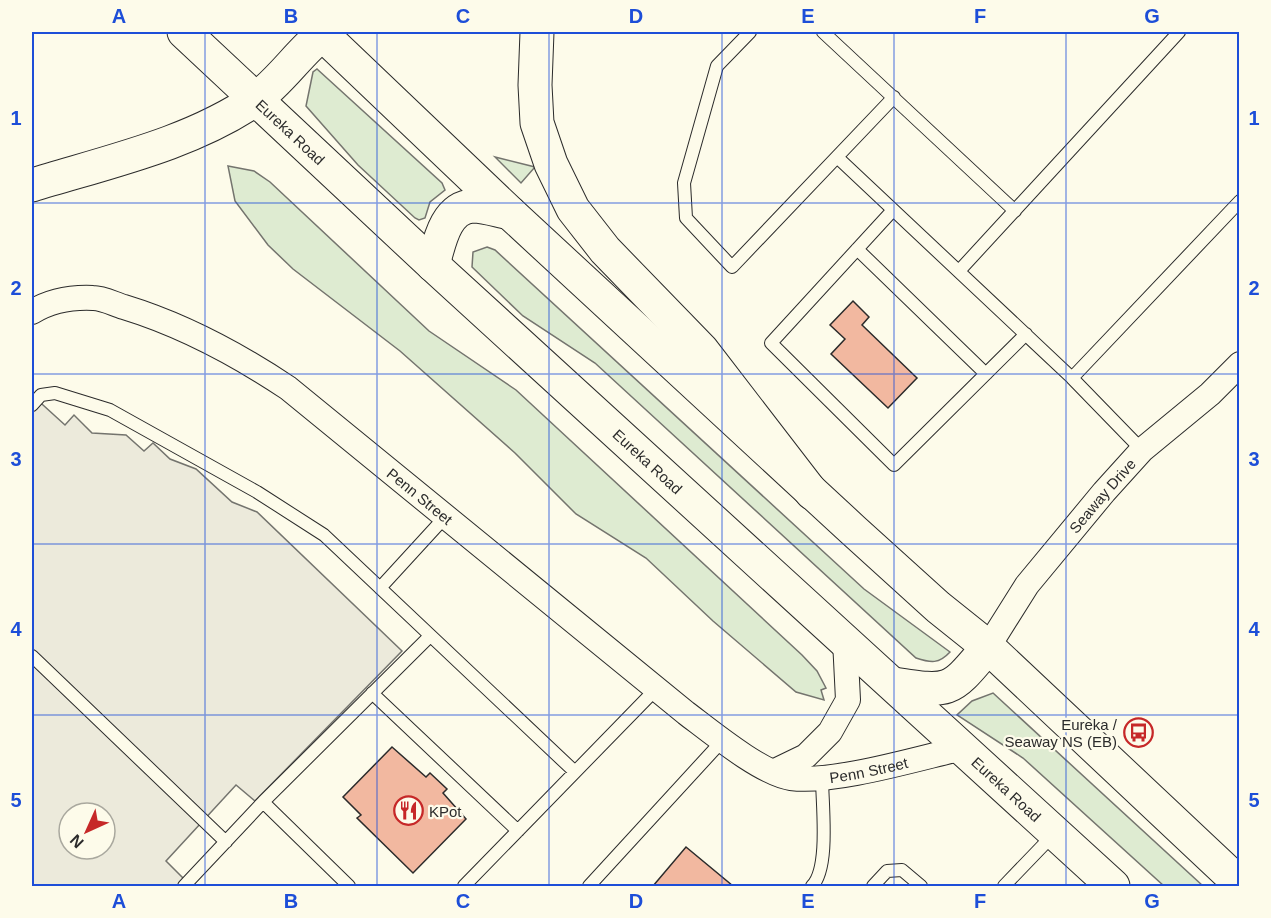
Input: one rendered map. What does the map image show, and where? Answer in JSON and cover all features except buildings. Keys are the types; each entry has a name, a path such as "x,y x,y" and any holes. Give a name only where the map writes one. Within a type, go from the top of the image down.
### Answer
{"main road":[{"name":"Eureka Road","path":"184,32 258,98 433,265 1113,886"},
{"path":"32,185 197,131 258,98 322,32 510,213 812,493 938,607 988,647 1239,884"},
{"path":"537,32 535,85 537,123 551,164 573,209 604,250 702,350 812,493"},
{"path":"433,265 443,231 451,218 461,210 471,206 510,213"},
{"path":"893,684 936,691 959,682 988,647"}],"street":[{"name":"Penn Street","path":"32,312 48,302 94,298 145,313 194,333 252,364 288,388 656,689 750,760 790,778 822,777 963,748"},
{"name":"Seaway Drive","path":"988,647 1027,585 1142,450 1210,394 1239,364"},
{"path":"775,771 806,756 830,732 848,700 845,640"}],"lane":[{"path":"750,32 717,66 684,183 686,218 732,267 894,97"},
{"path":"823,32 1015,211"},
{"path":"959,271 1179,32"},
{"path":"837,157 1072,378 1142,450"},
{"path":"1072,378 1239,201"},
{"path":"893,210 771,343 894,465 1026,334"},
{"path":"857,249 986,374"},
{"path":"32,405 41,395 55,393 110,410 256,492 324,535 429,637 575,772"},
{"path":"380,588 446,516"},
{"path":"184,886 263,801 429,637"},
{"path":"32,656 226,842"},
{"path":"464,886 656,689"},
{"path":"372,693 518,831"},
{"path":"589,886 723,740"},
{"path":"812,886 817,880 822,865 822,777"},
{"path":"263,801 349,886"},
{"path":"1004,886 1055,833"},
{"path":"873,886 888,871 902,870 921,886"}],"green space":[{"path":"317,69 442,183 445,190 430,202 425,218 419,220 415,218 358,165 306,106 313,72"},
{"path":"495,157 535,167 521,183"},
{"path":"228,166 254,171 270,182 429,331 516,390 802,655 817,671 826,688 821,690 824,700 796,692 713,621 646,558 576,514 515,453 400,351 293,269 268,245 235,201"},
{"path":"487,247 495,250 864,589 950,652 942,659 935,661 916,658 595,363 523,316 472,267 473,252"},
{"path":"993,693 1203,886 1164,886 1023,758 957,715 972,701"}],"shaded area":[{"path":"32,395 65,425 74,415 92,433 126,435 144,451 153,443 170,459 196,469 232,502 257,512 402,651 255,801 236,785 166,861 184,879 177,886 32,886"}],"place":[{"name":"Eureka / Seaway NS (EB)","path":"1138,733"},
{"name":"KPot","path":"408,811"}]}
